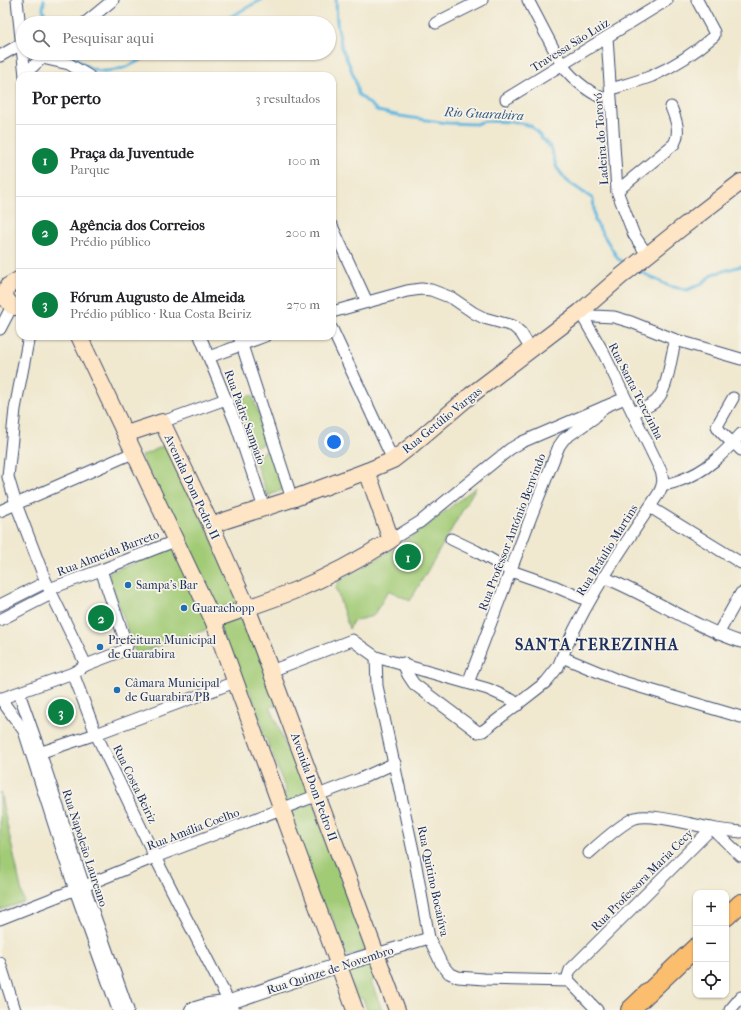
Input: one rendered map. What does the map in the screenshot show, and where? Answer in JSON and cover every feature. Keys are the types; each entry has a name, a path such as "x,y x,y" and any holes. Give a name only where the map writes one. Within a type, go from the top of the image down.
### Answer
{"main road":[{"name":"Rua Getúlio Vargas","path":"211,525 292,499 392,460 531,349 580,312 620,277 741,182"},
{"path":"9,301 8,286 16,281"},
{"path":"81,340 213,620 355,1010"},
{"name":"Avenida Dom Pedro II","path":"126,434 162,422 211,525 247,607 397,1010"},
{"path":"213,620 296,590 354,563 391,540 367,471"},
{"path":"729,914 741,903"},
{"path":"630,1010 693,950"}],"street":[{"path":"16,0 18,16"},
{"path":"94,16 113,0"},
{"path":"436,23 482,0"},
{"path":"528,0 562,65 568,73 589,91 611,102"},
{"name":"Travessa São Luiz","path":"506,99 667,0"},
{"path":"611,89 652,76 683,59 706,44 714,36 714,32 697,0"},
{"name":"Ladeira do Tororó","path":"607,37 617,191 645,258"},
{"path":"0,56 16,47"},
{"path":"23,60 25,72"},
{"path":"28,72 41,60"},
{"path":"57,60 69,64 83,72"},
{"path":"617,191 674,144 678,136 678,128 671,107"},
{"path":"336,235 367,302"},
{"path":"336,311 407,291 421,289 431,290 452,298 484,318 513,326 531,349"},
{"path":"0,330 9,301"},
{"path":"580,312 594,316 614,317 631,322 676,340 741,359"},
{"name":"Rua Santa Terezinha","path":"580,312 602,350 661,471 663,484"},
{"path":"336,338 392,460"},
{"path":"28,340 15,409 8,477 16,504 49,588 86,665"},
{"name":"Rua Padre Sampaio","path":"202,340 226,399 264,508"},
{"path":"633,413 653,403 660,396 670,371 676,340"},
{"path":"209,358 241,341 292,499"},
{"name":"Rua Professor António Benvindo","path":"391,540 420,522 510,449 522,442 625,398"},
{"path":"663,484 668,485 693,476 711,465 739,442 719,431 718,426 733,398"},
{"path":"162,422 226,399"},
{"name":"Rua Professor António Benvindo","path":"468,683 559,446 564,439 594,418 604,407"},
{"path":"0,511 135,452"},
{"name":"Rua Bráulio Martins","path":"402,663 414,684 478,732 483,732 546,682 558,667 589,601 603,577 659,493 663,484"},
{"path":"650,507 741,563"},
{"path":"451,539 511,571 554,586 589,601"},
{"name":"Rua Almeida Barreto","path":"0,605 101,570 175,541"},
{"path":"0,699 73,673 86,665 125,650 127,646 101,570"},
{"path":"603,577 622,585 718,634 741,642"},
{"name":"Rua Almeida Barreto","path":"0,620 49,588"},
{"path":"718,634 741,593"},
{"path":"271,671 352,640 376,657 402,663 468,683 506,697 518,705"},
{"name":"Rua Quitino Bocaiúva","path":"376,657 377,686 414,854 429,938 445,969 452,975 458,977 497,980 569,981"},
{"path":"562,657 620,681 741,717"},
{"name":"Rua Costa Beiriz","path":"73,673 96,734 232,1006"},
{"path":"36,754 96,734 235,682"},
{"name":"Rua Napoleão Laureano","path":"18,693 118,1010"},
{"name":"Rua Napoleão Laureano","path":"0,699 24,731 36,754"},
{"name":"Rua Amália Coelho","path":"0,919 156,856 360,779 395,763"},
{"path":"589,853 623,825 634,818 643,817 670,820 741,832"},
{"path":"712,828 741,856"},
{"name":"Rua Professora Maria Cecy","path":"569,981 568,976 570,970 712,828"},
{"name":"Rua Napoleão Laureano","path":"79,888 128,1010"},
{"name":"Rua Quinze de Novembro","path":"217,1010 232,1006 339,965 429,938"},
{"path":"0,963 15,1010"},
{"path":"569,981 597,1010"},
{"path":"730,1010 741,997"},
{"name":"Rua Quinze de Novembro","path":"192,1010 219,1003 232,1006"}],"green space":[{"path":"252,395 269,442 250,449 233,402"},
{"path":"168,444 240,601 213,611 209,602 216,602 196,562 189,561 141,456"},
{"path":"271,449 286,488 268,496 253,456"},
{"path":"476,487 410,601 389,590 373,616 353,621 349,629 336,588 339,580 397,547"},
{"path":"176,547 214,627 136,654 108,573"},
{"path":"246,613 279,706 270,706 287,749 296,753 311,793 284,803 280,793 287,793 266,738 259,737 257,731 264,730 250,691 242,689 218,624"},
{"path":"0,792 24,902 0,910"},
{"path":"314,803 367,950 341,958 338,949 344,948 330,912 323,911 287,812"},
{"path":"373,962 380,979 371,981 382,1010 367,1010 363,999 356,997 346,970"}],"waterway":[{"name":"Rio Guarabira","path":"44,0 43,9 46,16"},
{"name":"Rio Guarabira","path":"232,16 261,0"},
{"name":"Rio Guarabira","path":"336,0 337,23 342,49 350,66 358,94 378,111 400,116 447,123 476,124 485,121 516,122 531,126 551,148 557,168 567,181 593,199 595,221 618,259 627,264"},
{"name":"Rio Guarabira","path":"78,60 96,70 104,71 111,71 126,67 141,60"},
{"name":"Rio Guarabira","path":"637,270 669,286 687,290 701,284 713,274 741,266"}],"place":[{"name":"Praça da Juventude","path":"408,557"},
{"name":"Sampa's Bar","path":"128,585"},
{"name":"Guarachopp","path":"184,608"},
{"name":"Agência dos Correios","path":"101,618"},
{"name":"Prefeitura Municipal de Guarabira","path":"100,647"},
{"name":"Câmara Municipal de Guarabira/PB","path":"117,690"},
{"name":"Fórum Augusto de Almeida","path":"61,712"}],"district":[{"name":"SANTA TEREZINHA","path":"597,644"}]}
